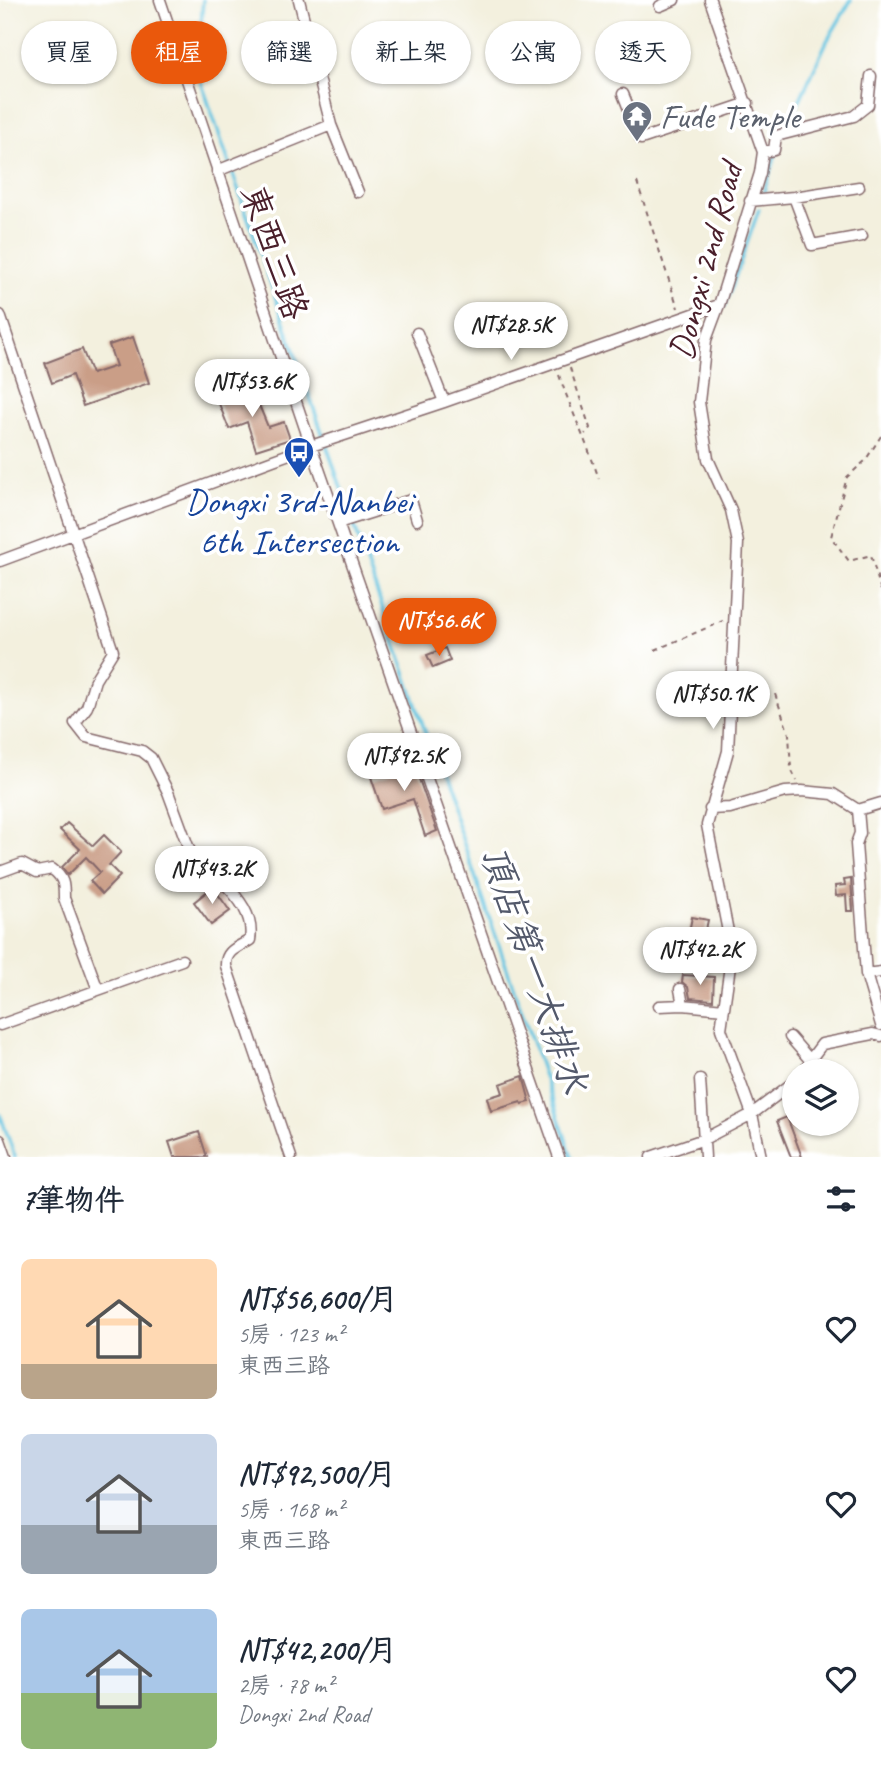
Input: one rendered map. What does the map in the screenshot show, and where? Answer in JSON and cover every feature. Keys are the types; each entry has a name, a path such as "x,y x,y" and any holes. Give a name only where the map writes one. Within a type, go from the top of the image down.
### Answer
{"street":[{"name":"東西三路","path":"160,0 311,446 559,1157"},
{"path":"299,0 331,125 358,192"},
{"path":"660,6 674,0"},
{"name":"Dongxi 2nd Road","path":"710,0 763,152 760,173 706,340 699,401 709,459 731,510 738,543 728,751 710,809 708,825 732,952 721,1029 752,1114 761,1157"},
{"path":"763,152 774,150 776,136 854,116 868,106 871,76"},
{"path":"623,94 641,139 748,103"},
{"path":"217,171 331,125"},
{"path":"750,201 859,187"},
{"path":"794,197 812,244 862,236"},
{"path":"0,561 311,446 567,360 719,305"},
{"path":"0,316 76,534 113,650 95,680 87,706 75,723 86,737 142,751 151,758 168,792 199,876 211,883 222,881 239,898 248,915 252,929 250,940 231,950 225,959 226,966 291,1157"},
{"path":"417,333 443,402"},
{"path":"338,523 411,500 418,520"},
{"path":"710,809 730,808 785,792 802,791 833,794 858,810 881,803"},
{"path":"858,810 860,834 856,844 866,974 881,1025"},
{"path":"0,872 22,864 37,872 52,869 60,875 64,882 64,898 98,990"},
{"path":"0,1025 182,960"},
{"path":"866,974 881,972"},
{"path":"680,989 682,1005"},
{"path":"659,1006 724,1009"},
{"path":"812,1059 822,1044 873,1034 881,1036"},
{"path":"790,1037 804,1059"},
{"path":"700,1080 705,1157"},
{"path":"651,1157 704,1139 752,1114 782,1091"},
{"path":"0,1140 6,1157"}],"path":[{"path":"637,182 681,319"},
{"path":"567,360 590,428 584,435"},
{"path":"555,364 573,414 584,435 598,479"},
{"path":"881,436 865,461 847,477 831,537 849,561 871,555 881,591"},
{"path":"655,649 733,616"},
{"path":"775,694 789,734 791,769 802,791"}],"building":[{"path":"133,337 149,383 83,406 72,375 52,383 45,363 82,349 92,374 116,366 109,345"},
{"path":"252,388 268,427 284,422 290,439 256,450 247,422 229,429 218,401"},
{"path":"445,648 450,661 433,668 427,655"},
{"path":"413,762 437,831 425,836 413,799 382,809 371,777"},
{"path":"67,823 93,846 104,835 121,852 109,865 120,876 102,894 90,881 100,872 86,857 68,875 62,867 80,849 60,830"},
{"path":"851,879 853,911 847,911 846,895 836,896 835,886 845,885 844,880"},
{"path":"209,890 215,890 230,911 211,925 194,902"},
{"path":"692,917 708,920 704,939 722,942 723,960 685,952"},
{"path":"683,975 714,977 713,1000 690,998 688,987 682,982"},
{"path":"523,1076 530,1102 491,1111 487,1098 503,1093 500,1084"},
{"path":"782,1119 782,1134 777,1121"},
{"path":"199,1132 207,1157 174,1157 169,1142"},
{"path":"783,1136 794,1136 802,1157 791,1157"}],"waterway":[{"name":"頂店第一大排水","path":"203,0 197,70 572,1157"},
{"path":"782,127 790,121 827,41 851,0"},
{"path":"764,191 776,153"},
{"path":"725,306 759,209"},
{"path":"0,1114 15,1157"}],"place":[{"name":"Fude Temple","path":"637,143"},
{"name":"Dongxi 3rd-Nanbei 6th Intersection","path":"299,479"}]}
